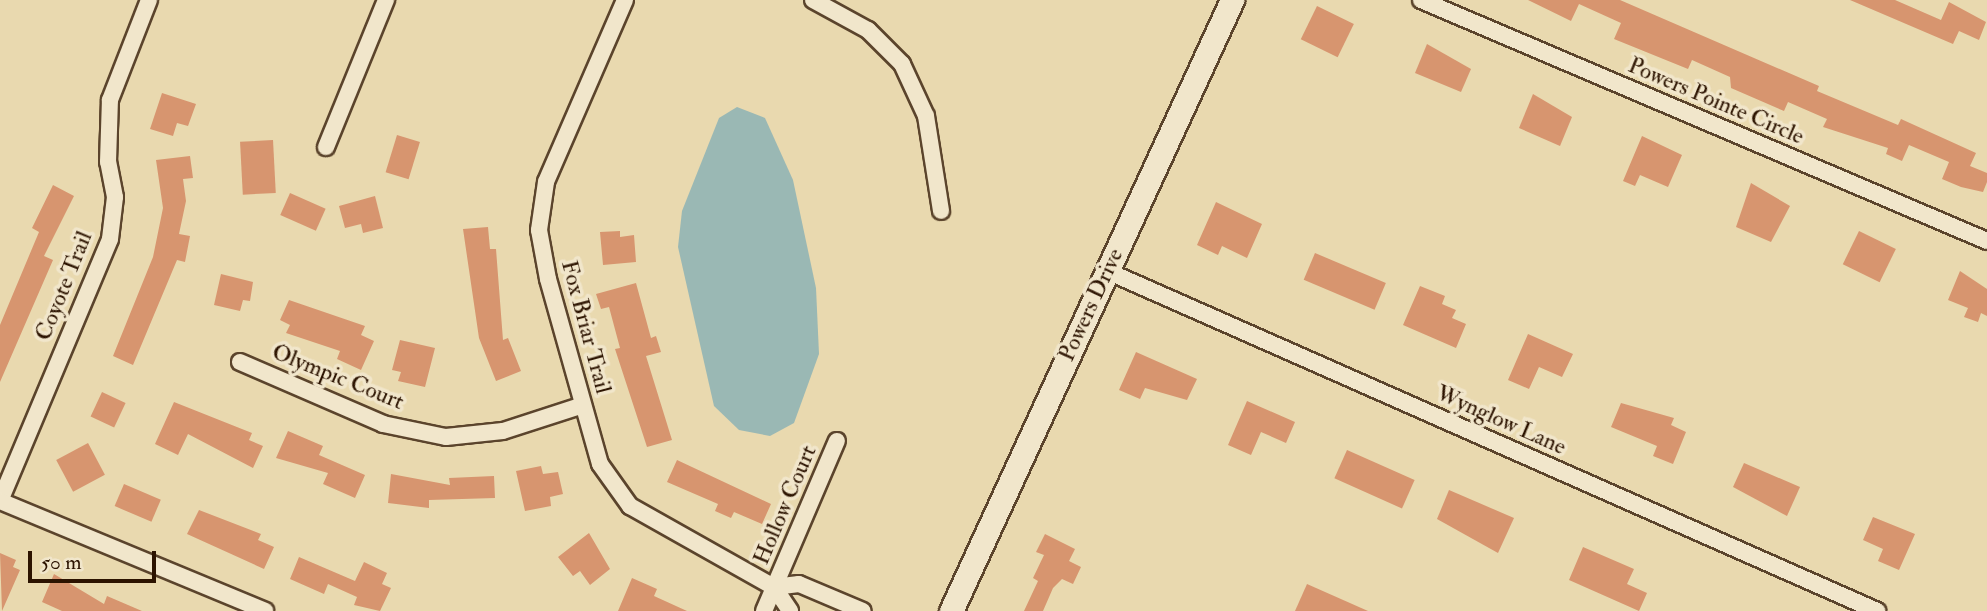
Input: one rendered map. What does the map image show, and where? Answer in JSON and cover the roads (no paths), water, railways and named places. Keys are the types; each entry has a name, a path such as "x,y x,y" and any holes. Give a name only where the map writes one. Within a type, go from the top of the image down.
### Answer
{"street":[{"name":"Coyote Trail","path":"0,501 110,239 115,197 108,162 110,100 149,0"},
{"path":"326,147 386,0"},
{"name":"Fox Briar Trail","path":"625,0 546,182 540,230 583,405 600,464 629,506 774,587 790,611"},
{"path":"813,0 868,30 902,64 926,116 941,211"},
{"name":"Powers Drive","path":"951,611 1232,0"},
{"name":"Powers Pointe Circle","path":"1426,1 1987,241"},
{"name":"Wynglow Lane","path":"1107,271 1877,611"},
{"name":"Olympic Court","path":"240,362 383,424 446,437 503,431 583,405"},
{"name":"Hollow Court","path":"764,611 837,441"},
{"path":"0,501 265,611"},
{"name":"Fox Briar Trail","path":"774,587 799,584 863,611"}],"water":[{"path":"737,107 765,118 793,180 816,288 819,354 794,423 770,436 739,430 714,406 678,247 682,211 719,118"}]}
